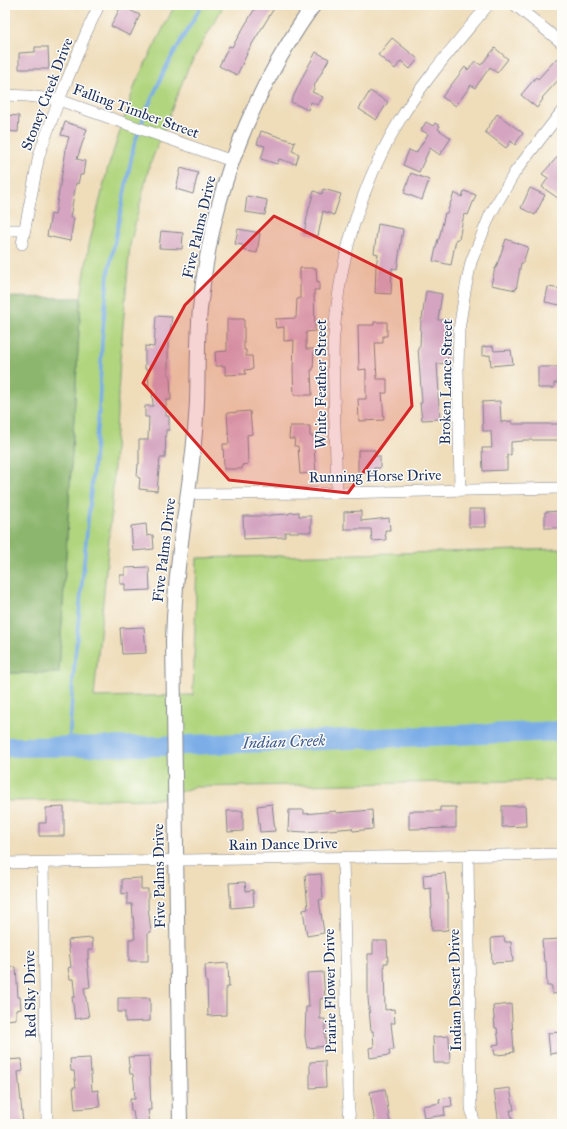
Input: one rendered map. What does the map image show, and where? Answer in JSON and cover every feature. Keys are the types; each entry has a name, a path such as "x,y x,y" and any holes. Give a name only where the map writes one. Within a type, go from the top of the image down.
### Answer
{"street":[{"name":"Stoney Creek Drive","path":"22,244 39,156 59,100 99,5"},
{"name":"Five Palms Drive","path":"180,1124 173,647 174,602 193,454 197,403 198,330 205,266 213,226 232,161 247,122 267,81 294,34 314,5"},
{"name":"White Feather Street","path":"336,493 333,337 341,275 358,213 377,162 398,123 428,79 488,5"},
{"path":"515,5 562,43"},
{"name":"Falling Timber Street","path":"5,95 59,100 232,161"},
{"name":"Broken Lance Street","path":"460,490 458,367 459,330 471,262 490,215 514,172 562,111"},
{"path":"5,230 24,230"},
{"name":"Running Horse Drive","path":"188,494 336,493 562,488"},
{"name":"Rain Dance Drive","path":"5,863 562,854"},
{"name":"Indian Desert Drive","path":"468,855 471,1106 474,1124"},
{"name":"Prairie Flower Drive","path":"343,857 348,1096 350,1124"},
{"name":"Red Sky Drive","path":"43,863 47,1124"}],"highlighted area":[{"path":"274,216 401,279 412,406 348,493 229,480 143,383 185,305"}],"green space":[{"path":"175,5 224,5 188,68 149,167 130,245 120,360 111,518 94,697 193,695 197,558 562,549 562,780 194,787 158,799 5,801 5,673 59,673 81,298 89,245 107,171 136,82"},
{"path":"5,297 81,298 59,673 5,673"}],"building":[{"path":"257,5 276,5 246,54 237,75 219,66 229,46 232,47"},
{"path":"121,6 140,15 130,36 111,26"},
{"path":"392,38 418,59 410,69 401,61 395,69 378,55"},
{"path":"35,47 48,47 49,69 19,69 19,53 35,52"},
{"path":"495,48 508,59 497,73 490,67 475,88 471,85 456,106 442,97 465,67 468,70 475,61 481,65"},
{"path":"316,52 329,59 312,92 323,97 318,105 311,102 308,110 291,102"},
{"path":"557,58 562,63 562,76 542,98 543,99 537,108 521,95 536,77 538,79"},
{"path":"370,91 388,102 376,120 359,109"},
{"path":"497,114 523,133 515,145 511,141 506,148 485,132"},
{"path":"5,115 19,116 18,132 5,131"},
{"path":"65,122 87,129 77,159 85,161 83,175 80,175 78,184 76,183 70,218 74,218 70,241 47,236 51,214 55,215 65,150 69,137 61,135"},
{"path":"426,122 433,126 435,123 440,126 438,129 451,138 440,155 430,148 419,172 403,165 409,150 416,153 428,134 421,130"},
{"path":"261,131 295,142 292,151 299,154 296,164 279,159 277,164 261,159 265,146 257,144"},
{"path":"562,152 562,201 542,187 548,178 542,174"},
{"path":"181,168 198,173 193,194 176,189"},
{"path":"411,173 429,180 422,200 404,193"},
{"path":"530,188 545,195 535,215 521,208"},
{"path":"323,189 341,194 334,215 323,211 318,236 304,233 314,191 322,194"},
{"path":"464,191 476,195 468,215 464,214 459,239 456,239 451,265 433,261 445,213 447,213 454,193 462,197"},
{"path":"247,196 267,200 265,215 245,212"},
{"path":"378,224 403,229 397,269 392,268 391,294 375,293 378,254 374,253"},
{"path":"238,229 260,233 257,253 242,250 243,245 235,244"},
{"path":"161,231 183,233 182,249 159,248"},
{"path":"506,239 528,247 523,263 521,263 516,290 491,285 495,268"},
{"path":"300,268 316,268 317,282 319,281 319,290 314,290 315,331 306,332 306,349 314,349 313,370 311,370 312,395 294,395 294,340 284,341 284,327 276,328 275,319 296,318 297,299 300,299"},
{"path":"548,287 562,289 562,300 560,305 545,302"},
{"path":"426,291 442,294 438,320 449,320 447,342 448,363 437,364 440,419 422,420 418,347 420,347 421,319"},
{"path":"156,316 172,317 168,341 168,375 170,375 171,400 166,400 166,416 169,416 169,430 166,430 165,458 160,458 157,491 139,489 140,478 137,477 139,464 139,440 148,440 149,417 145,417 145,406 153,406 152,389 149,389 148,369 145,369 145,346 154,347"},
{"path":"227,319 244,319 244,350 246,350 246,356 252,356 253,369 245,370 246,374 225,375 225,366 216,366 215,352 227,351"},
{"path":"374,322 387,322 387,336 383,336 383,343 375,343 377,379 387,379 387,393 382,393 384,420 359,421 358,399 366,399 366,369 359,370 358,325 374,325"},
{"path":"493,346 494,351 511,350 513,364 491,366 490,355 482,356 482,347"},
{"path":"538,367 562,367 562,383 554,383 554,388 538,388"},
{"path":"500,401 501,422 512,421 512,424 562,424 562,440 523,440 511,442 511,455 507,455 507,470 483,471 482,448 492,448 491,431 483,431 482,402"},
{"path":"250,411 252,434 247,435 248,464 242,465 242,469 224,469 223,444 229,444 227,413"},
{"path":"290,426 310,426 310,436 314,436 316,473 300,474 298,446 294,446 295,439 289,439"},
{"path":"358,450 375,450 375,456 380,456 380,468 374,468 374,473 358,473"},
{"path":"469,509 485,509 486,527 469,527"},
{"path":"361,511 361,521 389,518 390,530 385,530 386,540 372,541 371,529 344,529 344,512"},
{"path":"562,511 562,528 545,528 545,512"},
{"path":"299,512 299,516 311,516 311,532 285,532 285,537 244,539 243,516 270,516"},
{"path":"146,524 147,536 153,535 154,549 133,551 131,526"},
{"path":"149,567 150,590 125,591 125,584 120,584 120,575 125,575 125,568"},
{"path":"144,627 146,653 122,654 120,628"},
{"path":"272,804 275,831 260,832 257,806"},
{"path":"502,806 525,806 526,826 502,827"},
{"path":"64,807 64,836 39,836 39,823 46,823 46,808"},
{"path":"440,807 456,807 456,828 409,829 409,811 440,811"},
{"path":"289,810 304,810 304,814 372,810 373,829 353,831 352,828 306,832 288,831"},
{"path":"227,811 243,811 243,831 228,832"},
{"path":"445,873 448,903 448,930 432,931 431,888 424,889 423,875"},
{"path":"321,874 323,899 319,900 324,933 307,936 303,910 308,909 305,875"},
{"path":"141,878 141,889 148,889 148,907 151,932 148,933 148,961 129,961 129,939 135,939 132,904 127,904 127,893 122,894 122,879"},
{"path":"245,882 246,891 253,890 254,906 231,908 229,883"},
{"path":"504,937 505,942 511,942 513,962 492,963 491,938"},
{"path":"92,938 93,950 88,950 87,959 90,987 84,988 89,1017 75,1019 72,997 75,997 73,979 70,979 68,968 71,967 68,940"},
{"path":"561,939 562,993 552,994 552,986 547,986 546,961 544,961 542,940"},
{"path":"373,941 387,941 388,963 384,963 385,1010 394,1009 395,1023 391,1023 394,1050 389,1050 390,1055 370,1058 369,1048 374,1047 368,998 368,954 373,954"},
{"path":"228,963 229,987 226,987 226,1015 208,1016 205,965"},
{"path":"16,967 18,997 20,997 21,1009 16,1010 16,1019 5,1020 5,968"},
{"path":"323,972 325,998 320,999 320,1019 325,1019 326,1046 307,1048 305,1036 306,1007 309,1007 307,973"},
{"path":"118,998 150,998 150,1021 125,1022 125,1012 118,1012"},
{"path":"511,1004 514,1052 495,1055 493,1045 499,1044 497,1028 495,1028 493,1006"},
{"path":"562,1032 562,1052 550,1054 548,1033"},
{"path":"449,1036 450,1063 434,1063 433,1037"},
{"path":"149,1056 151,1110 148,1110 150,1124 135,1124 133,1111 131,1111 130,1099 135,1099 134,1082 133,1074 130,1074 128,1057"},
{"path":"90,1058 92,1091 98,1090 100,1107 75,1109 73,1087 76,1087 74,1071 71,1071 70,1059"},
{"path":"22,1059 23,1071 18,1072 23,1124 6,1124 5,1060"},
{"path":"325,1061 326,1087 310,1088 310,1062"},
{"path":"510,1088 514,1110 510,1110 513,1124 499,1124 494,1090"},
{"path":"385,1089 390,1124 375,1124 370,1092"},
{"path":"451,1097 452,1106 444,1107 445,1115 424,1118 422,1106 440,1103 439,1099"}],"waterway":[{"path":"69,746 73,679 99,409 102,341 108,275 134,145 146,111 168,63 202,5"},
{"name":"Indian Creek","path":"5,747 161,746 562,731"}]}
